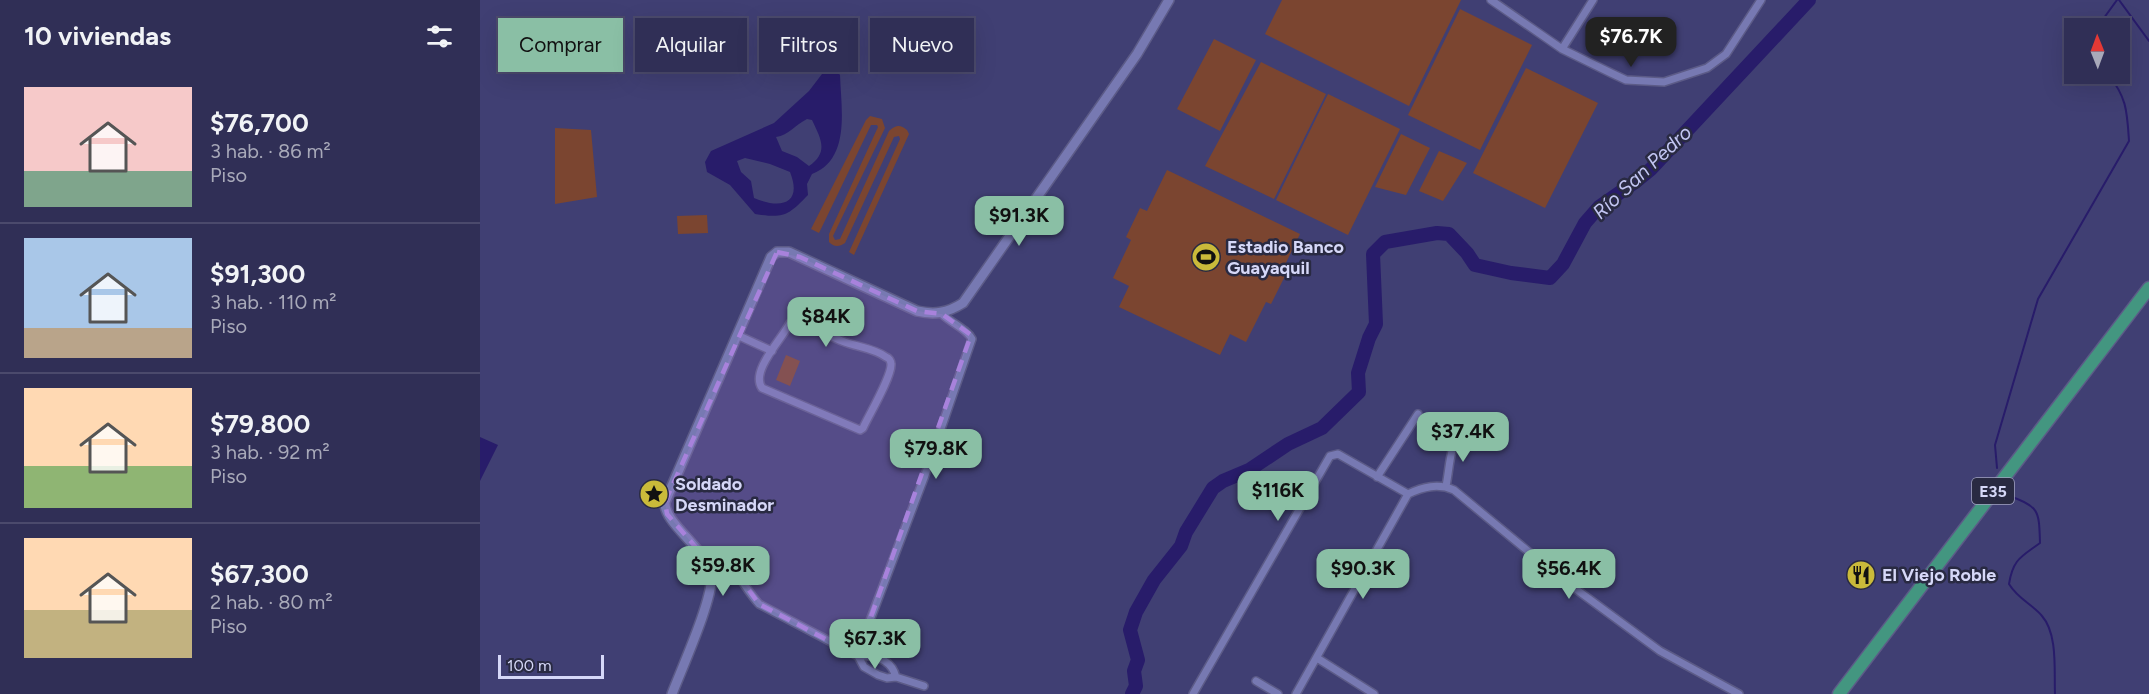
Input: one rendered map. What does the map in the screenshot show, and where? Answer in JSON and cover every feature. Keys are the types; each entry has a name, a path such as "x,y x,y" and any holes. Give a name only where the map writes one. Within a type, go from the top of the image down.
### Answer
{"highway":[{"name":"E35","path":"1839,694 2149,288"}],"street":[{"path":"672,694 712,590 711,573 705,558 667,514 665,502 771,257 781,251 800,257 917,311 942,314 963,303 1137,54 1168,0"},
{"path":"1491,0 1562,49 1626,80 1664,82 1707,68 1726,54 1761,0"},
{"path":"1562,49 1593,0"},
{"path":"848,651 866,631 924,478 972,339 968,333 951,323 942,314"},
{"path":"794,322 876,352 887,357 891,364 889,375 863,428 857,431 762,388 759,384 759,376 772,351 790,323 794,322"},
{"path":"737,334 772,351"},
{"path":"1377,477 1418,414"},
{"path":"1446,486 1452,449 1456,438 1462,431"},
{"path":"1193,694 1330,456 1338,454 1408,494"},
{"path":"1296,694 1408,494 1420,489 1446,486 1542,560 1558,576 1660,651 1738,694"},
{"path":"705,558 717,558 732,567 747,591 759,604 858,656 887,661 894,668 896,677"},
{"path":"858,656 868,670 887,678 896,677 924,686"},
{"path":"1317,658 1374,694"},
{"path":"1256,681 1278,694"}],"highlighted area":[{"path":"777,252 800,257 917,311 942,314 971,335 866,631 848,651 759,604 732,567 705,558 667,514 665,502"}],"shaded area":[{"path":"1282,0 1461,0 1409,106 1265,34"},
{"path":"1460,9 1532,45 1480,150 1408,115"},
{"path":"1214,39 1256,60 1220,131 1177,109"},
{"path":"1261,62 1326,94 1274,199 1205,166"},
{"path":"1526,68 1598,103 1545,208 1473,173"},
{"path":"825,72 838,72 840,75 841,131 833,157 824,167 812,174 807,184 808,195 795,208 779,216 755,214 730,185 707,172 705,162 711,151 774,123 809,91","holes":["807,119 812,120 820,139 821,150 819,156 809,166 797,157 782,151 776,137 785,134","745,158 790,172 794,192 787,201 772,203 754,198 751,181 741,172 737,161"]},
{"path":"1328,94 1400,129 1348,235 1276,200"},
{"path":"870,116 882,119 885,128 833,236 835,240 840,239 889,131 900,126 909,134 854,255 849,252 900,139 899,136 894,137 845,243 839,246 833,245 829,242 829,234 877,125 871,125 819,233 811,229"},
{"path":"555,128 591,130 597,197 555,204"},
{"path":"1401,134 1430,148 1406,195 1375,187"},
{"path":"1439,151 1467,163 1443,201 1419,191"},
{"name":"Estadio Banco Guayaquil","path":"1167,170 1300,234 1281,273 1285,276 1271,304 1266,302 1246,342 1230,334 1220,355 1119,307 1129,286 1113,278 1131,240 1126,237 1140,208 1147,211"},
{"path":"707,215 708,233 678,234 677,216"},
{"path":"786,355 800,361 790,386 776,380"},
{"path":"480,437 498,445 480,481"}],"waterway":[{"name":"Río San Pedro","path":"1132,694 1136,686 1134,671 1138,660 1130,630 1136,612 1154,580 1181,546 1186,532 1213,488 1249,470 1288,444 1322,428 1359,392 1358,373 1376,324 1373,254 1385,242 1437,233 1449,234 1475,265 1550,278 1563,264 1585,223 1599,207 1651,169 1809,0"},
{"path":"2104,18 2117,0"},
{"path":"2119,0 2149,41"},
{"path":"1997,468 1995,445 2038,299 2129,141 2125,105 2115,84"},
{"path":"2009,496 2027,503 2038,517 2040,543 2016,564 2009,584 2042,616 2051,633 2055,694"}],"place":[{"name":"Estadio Banco Guayaquil","path":"1206,257"},
{"name":"Soldado Desminador","path":"654,494"},
{"name":"El Viejo Roble","path":"1861,575"}]}
